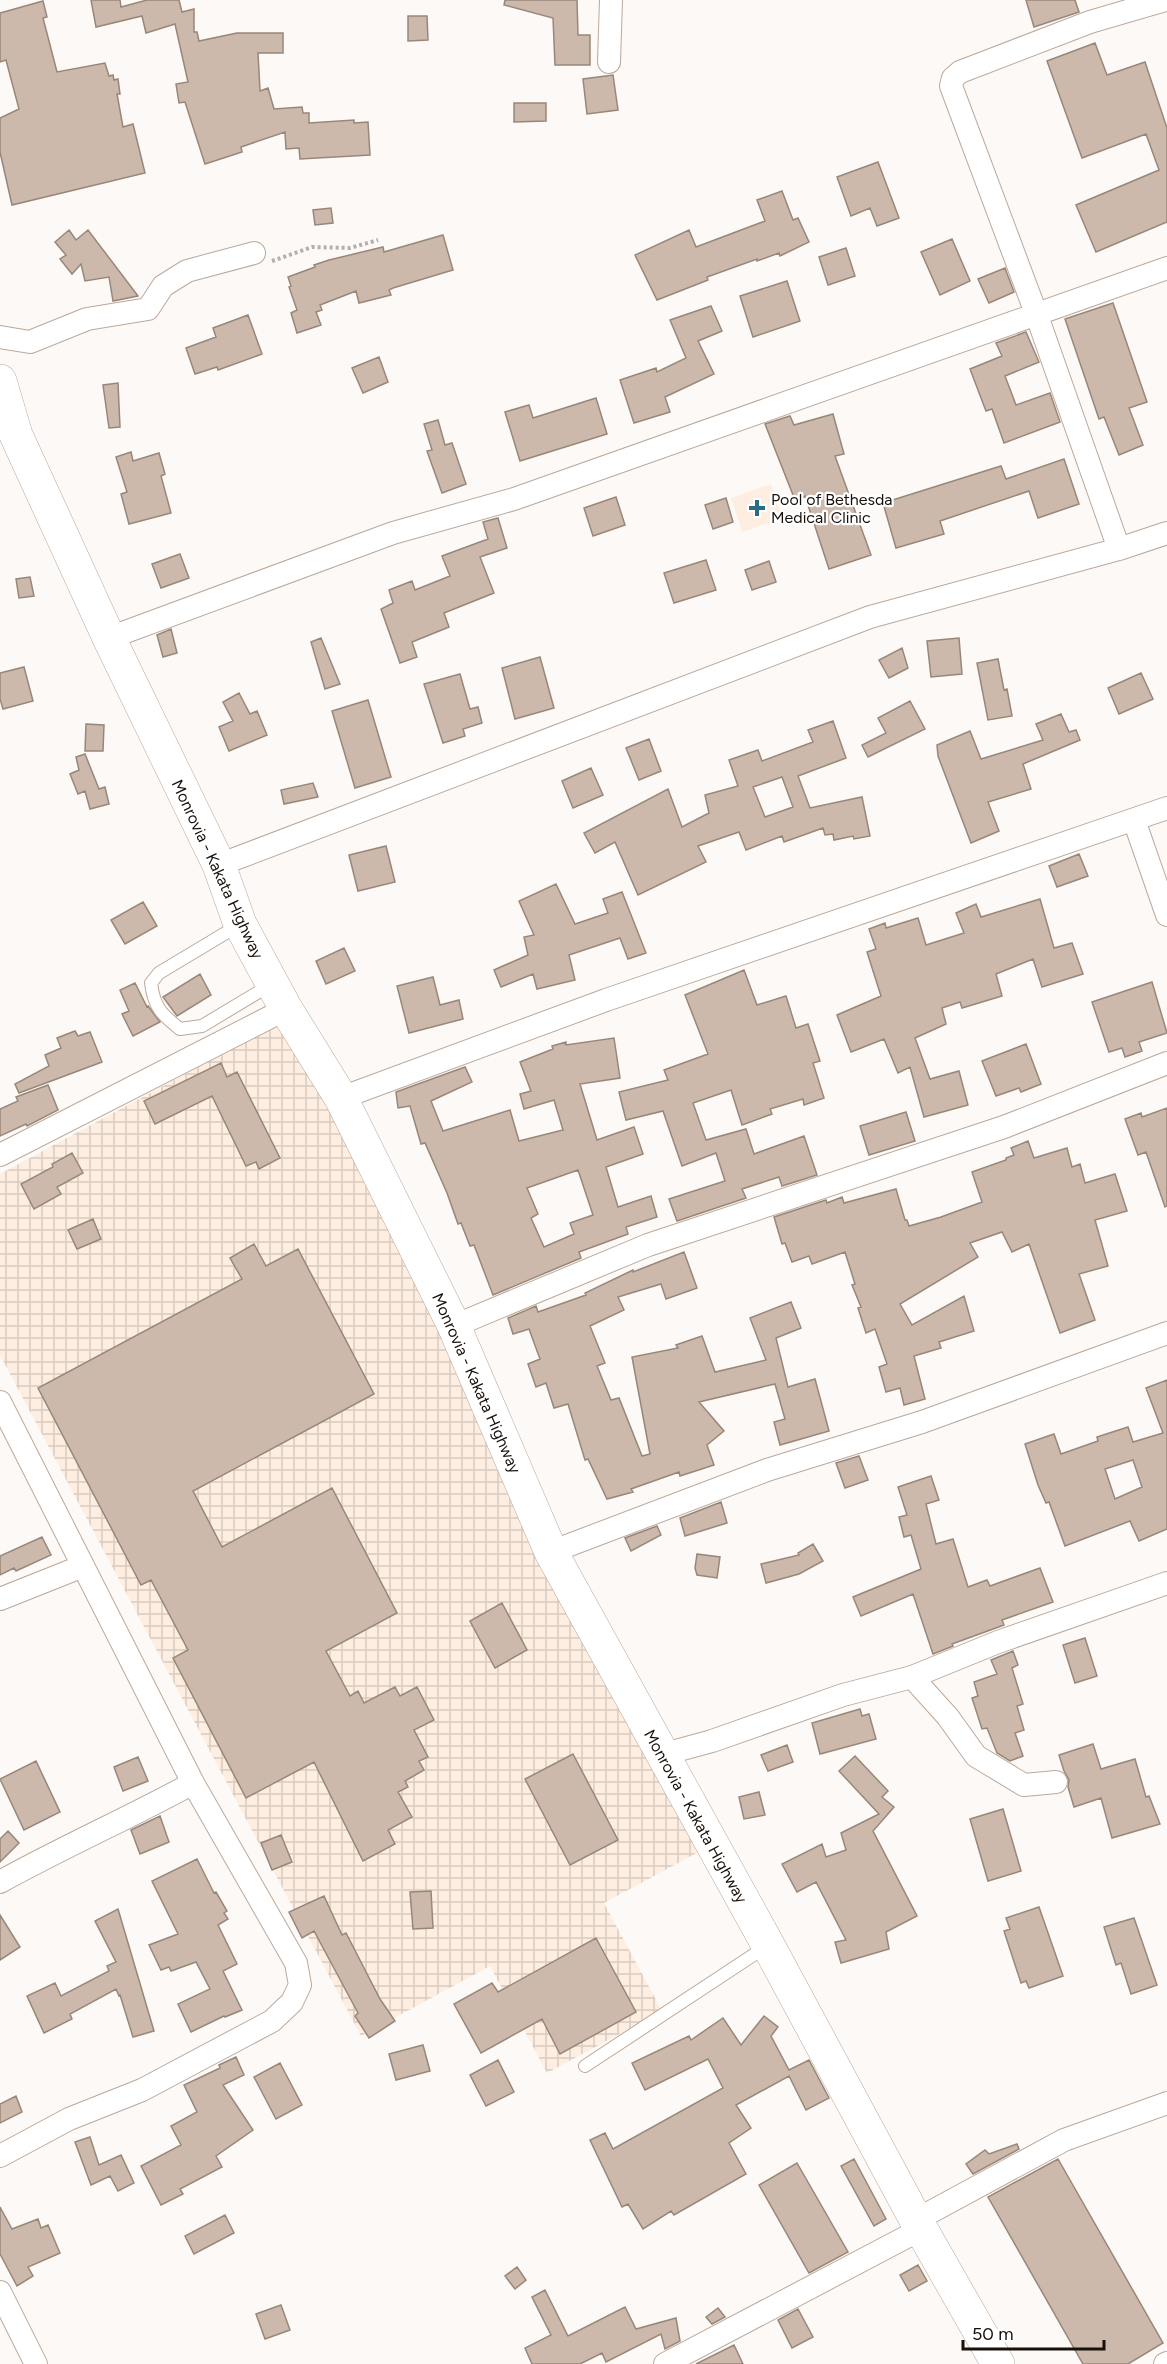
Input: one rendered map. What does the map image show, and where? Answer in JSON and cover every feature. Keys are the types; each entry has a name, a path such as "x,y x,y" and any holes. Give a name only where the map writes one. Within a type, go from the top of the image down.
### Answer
{"highway":[{"name":"Monrovia - Kakata Highway","path":"0,381 16,435 109,638 219,865 240,924 279,996 341,1098 454,1326 551,1552 661,1755 768,1945 916,2220 998,2364"}],"street":[{"path":"609,62 611,0"},
{"path":"1119,549 1036,313 951,86 953,78 960,72 1090,22 1165,0"},
{"path":"0,337 30,342 87,319 148,309 164,286 187,271 254,254"},
{"path":"109,638 393,533 514,499 1167,268"},
{"path":"219,865 870,617 1119,549 1167,533"},
{"path":"341,1098 606,1000 1167,808"},
{"path":"1134,820 1167,915"},
{"path":"0,1155 279,996"},
{"path":"454,1326 648,1245 1004,1127 1167,1063"},
{"path":"551,1552 767,1470 922,1422 1167,1333"},
{"path":"0,1402 193,1784 296,1963 300,1985 292,2002 272,2021 142,2090 69,2120 0,2156"},
{"path":"0,1599 83,1566"},
{"path":"661,1755 712,1741 843,1695 912,1677 998,1642 1167,1583"},
{"path":"912,1677 948,1717 976,1756 1024,1785 1056,1782"},
{"path":"0,1882 68,1845 193,1784"},
{"path":"665,2364 912,2234 916,2220 1064,2140 1167,2103"},
{"path":"0,2292 36,2364"}],"lane":[{"path":"240,924 159,973 151,983 153,999 161,1014 180,1029 202,1026 279,996"},
{"path":"585,2066 768,1945"}],"path":[{"path":"254,254 263,260 273,262 312,248 350,248 378,240"}],"shaded area":[{"name":"Pool of Bethesda Medical Clinic","path":"771,484 783,518 742,532 731,498"},
{"path":"284,1021 719,1841 604,1903 662,2011 547,2073 490,1966 361,2036 0,1355 0,1174"}],"building":[{"path":"91,0 120,0 121,7 147,0 179,0 182,12 194,9 194,32 197,32 199,41 237,33 283,33 283,53 258,53 260,91 268,88 274,109 302,107 303,113 309,113 309,123 354,120 354,123 368,122 370,155 300,159 299,148 286,149 285,132 241,147 242,152 205,164 185,102 179,103 176,84 188,82 175,24 146,33 142,16 96,27"},
{"path":"505,0 577,0 578,35 590,35 590,65 555,65 553,18 504,5"},
{"path":"1026,0 1075,0 1079,12 1034,27"},
{"path":"43,1 47,17 43,18 57,72 105,63 109,76 113,75 114,80 118,79 120,94 117,94 123,127 133,124 145,173 12,205 0,152 0,118 19,109 6,60 0,62 0,13"},
{"path":"408,16 427,16 428,40 408,41"},
{"path":"1095,43 1107,75 1145,62 1167,128 1167,222 1096,252 1076,205 1159,170 1146,134 1082,158 1047,61"},
{"path":"613,75 618,110 587,114 583,79"},
{"path":"514,103 546,103 546,121 514,122"},
{"path":"878,162 899,218 877,226 870,208 851,216 837,177"},
{"path":"782,191 793,220 798,218 809,242 780,256 779,253 757,261 757,259 707,277 708,280 657,300 635,255 689,230 696,247 765,221 757,200"},
{"path":"331,208 333,223 315,225 313,210"},
{"path":"69,230 76,240 88,230 138,296 113,301 109,277 85,281 81,264 72,274 60,259 66,255 55,242"},
{"path":"443,235 453,270 393,288 389,290 391,295 359,303 356,291 320,305 322,310 316,312 321,325 297,333 291,313 297,310 288,277 329,260 383,247 384,252"},
{"path":"952,239 970,281 940,295 921,252"},
{"path":"846,248 855,276 828,285 819,257"},
{"path":"1005,268 1014,292 989,303 978,279"},
{"path":"787,281 800,321 753,337 740,296"},
{"path":"1113,303 1147,402 1129,408 1143,445 1119,455 1104,417 1099,419 1065,319"},
{"path":"711,306 722,331 698,341 714,374 665,397 670,412 634,423 620,380 656,368 657,372 686,358 670,320"},
{"path":"248,315 262,354 218,370 217,367 195,374 186,348 216,337 213,328"},
{"path":"1026,332 1039,362 1005,376 1016,405 1050,393 1060,422 1004,443 992,409 986,411 970,369 1002,356 996,343"},
{"path":"379,357 388,382 363,393 352,368"},
{"path":"118,383 120,427 109,428 103,385"},
{"path":"596,398 607,434 520,461 505,412 529,405 533,418"},
{"path":"833,414 844,454 835,456 871,555 829,569 805,496 795,500 765,424 790,416 794,425"},
{"path":"438,420 445,445 452,443 466,484 442,493 427,451 432,450 424,424"},
{"path":"131,452 133,461 159,453 165,474 161,476 171,513 129,524 121,494 127,492 116,457"},
{"path":"1064,459 1079,504 1038,518 1029,491 940,521 944,534 896,548 883,503 1001,466 1006,479"},
{"path":"616,497 625,525 593,536 584,508"},
{"path":"726,498 733,522 713,529 705,505"},
{"path":"498,518 507,548 480,557 494,593 444,613 449,627 412,642 417,657 400,663 381,609 393,603 389,590 412,581 415,590 450,576 442,556 488,539 483,522"},
{"path":"180,554 189,578 161,588 152,564"},
{"path":"706,560 716,590 674,603 664,573"},
{"path":"769,561 776,582 752,590 745,570"},
{"path":"30,577 34,596 19,598 16,579"},
{"path":"171,629 177,653 163,657 157,635"},
{"path":"321,638 340,684 325,689 311,642"},
{"path":"959,638 962,674 931,677 927,641"},
{"path":"902,648 908,668 889,678 879,660"},
{"path":"540,657 554,708 515,719 502,668"},
{"path":"998,659 1012,716 988,720 977,663"},
{"path":"24,667 33,701 3,709 0,699 0,673"},
{"path":"1141,673 1153,699 1119,714 1108,688"},
{"path":"460,674 470,709 478,707 482,723 463,729 465,736 443,743 424,684"},
{"path":"239,693 250,714 257,711 267,735 229,751 219,727 233,721 223,702"},
{"path":"368,700 391,777 355,788 332,711"},
{"path":"910,701 925,729 868,757 862,745 886,733 878,718"},
{"path":"1061,714 1069,732 1076,730 1080,740 1023,764 1031,789 988,802 999,831 971,843 938,756 937,745 970,731 981,759 1043,740 1036,724"},
{"path":"833,721 846,758 798,776 810,808 862,797 870,836 854,839 853,836 834,840 833,834 825,835 823,828 784,842 782,836 746,850 739,832 698,846 706,862 638,895 615,842 595,853 584,833 668,789 682,827 709,813 705,795 738,786 729,760 758,750 762,761 813,742 808,730","holes":["782,777 793,807 765,817 753,787"]},
{"path":"86,724 104,725 103,751 85,751"},
{"path":"649,739 661,771 639,780 626,748"},
{"path":"85,754 99,789 105,787 109,804 90,809 85,791 78,794 70,774 79,770 76,757"},
{"path":"591,768 603,795 573,808 562,781"},
{"path":"313,783 318,797 284,804 281,790"},
{"path":"386,846 395,882 358,891 349,855"},
{"path":"1079,854 1088,876 1057,887 1049,866"},
{"path":"556,884 575,924 608,913 603,899 622,892 646,953 628,959 620,938 569,955 575,980 537,989 533,974 501,987 494,970 528,955 524,937 534,935 519,901"},
{"path":"1040,899 1054,948 1072,943 1083,974 1042,987 1033,959 996,974 1002,996 962,1008 960,1002 942,1008 946,1024 915,1038 930,1079 959,1071 968,1105 924,1117 910,1067 898,1073 884,1039 851,1052 837,1015 881,996 867,952 876,949 869,929 885,923 886,928 918,918 926,945 964,933 956,913 976,904 981,917"},
{"path":"143,902 157,926 125,944 111,920"},
{"path":"344,948 355,971 326,984 316,961"},
{"path":"744,970 757,1005 786,996 796,1028 808,1024 820,1061 813,1063 824,1098 804,1105 803,1099 770,1109 772,1114 742,1125 731,1090 693,1103 706,1140 746,1129 754,1154 804,1136 817,1175 782,1186 779,1177 742,1189 746,1198 677,1221 669,1199 725,1181 716,1153 682,1166 663,1111 626,1120 619,1092 668,1080 664,1070 708,1054 685,995"},
{"path":"200,974 211,995 177,1016 163,997"},
{"path":"433,977 440,1005 459,1000 463,1019 409,1033 397,986"},
{"path":"1152,982 1167,1033 1139,1042 1142,1051 1125,1057 1122,1048 1109,1052 1092,1002"},
{"path":"135,983 147,1007 160,1022 133,1036 122,1014 129,1011 120,990"},
{"path":"75,1031 78,1036 90,1032 102,1062 19,1093 15,1084 49,1066 45,1055 61,1048 57,1038"},
{"path":"614,1038 620,1078 580,1084 597,1140 634,1127 643,1154 606,1167 618,1207 651,1196 657,1217 626,1227 628,1234 579,1252 581,1258 493,1295 474,1245 470,1246 461,1223 458,1224 425,1143 421,1144 410,1106 398,1108 396,1092 465,1067 472,1082 431,1101 443,1131 510,1110 519,1141 563,1130 554,1100 524,1109 520,1094 531,1091 520,1062 553,1049 552,1046 566,1042 566,1045","holes":["578,1170 593,1215 570,1223 574,1234 544,1247 531,1218 538,1214 527,1188"]},
{"path":"1026,1044 1041,1084 1021,1092 1019,1088 996,1096 982,1061"},
{"path":"221,1063 227,1077 237,1072 280,1158 259,1169 256,1162 246,1166 212,1096 155,1124 144,1101"},
{"path":"48,1085 58,1110 27,1126 26,1124 0,1136 0,1109 18,1101 16,1097"},
{"path":"1167,1108 1167,1206 1165,1207 1146,1152 1138,1155 1125,1119 1141,1113 1142,1117"},
{"path":"906,1112 915,1141 869,1155 860,1126"},
{"path":"1028,1141 1034,1158 1067,1148 1072,1167 1080,1164 1085,1183 1115,1174 1127,1211 1095,1220 1108,1266 1079,1274 1095,1320 1060,1333 1029,1244 1012,1252 1002,1232 970,1243 978,1257 900,1304 912,1325 964,1296 974,1331 939,1342 941,1348 914,1356 925,1399 904,1405 900,1388 886,1392 879,1367 887,1364 875,1329 866,1333 845,1252 812,1264 809,1256 792,1262 785,1243 782,1244 774,1217 826,1200 827,1203 842,1197 844,1203 896,1189 909,1226 941,1217 982,1202 972,1172 1006,1160 1014,1155 1011,1148"},
{"path":"72,1153 83,1173 57,1187 61,1194 34,1209 21,1184 53,1167 52,1164"},
{"path":"93,1219 101,1239 77,1249 68,1230"},
{"path":"254,1244 266,1266 298,1249 374,1394 193,1491 222,1547 332,1488 397,1613 326,1651 350,1696 358,1691 364,1703 395,1687 400,1696 417,1687 434,1720 414,1730 428,1757 419,1761 424,1770 405,1781 408,1787 398,1792 412,1817 388,1830 395,1844 363,1861 314,1762 246,1798 173,1658 188,1650 151,1580 141,1585 38,1388 242,1279 230,1258"},
{"path":"684,1252 697,1288 666,1299 661,1284 618,1297 624,1310 590,1326 605,1363 597,1366 611,1400 619,1398 642,1456 650,1454 632,1357 678,1348 676,1345 702,1336 715,1372 766,1360 750,1318 791,1302 801,1328 776,1338 788,1387 815,1379 829,1431 780,1445 774,1422 785,1419 775,1384 699,1402 724,1431 707,1445 714,1465 680,1476 679,1472 631,1489 633,1492 607,1499 588,1459 585,1460 568,1404 554,1408 546,1383 536,1387 528,1364 540,1359 529,1329 513,1334 508,1318 536,1306 538,1312 586,1295 585,1293 633,1270 633,1272"},
{"path":"1167,1380 1167,1529 1139,1541 1130,1521 1065,1546 1049,1502 1046,1503 1038,1485 1025,1444 1054,1434 1061,1454 1098,1441 1097,1437 1128,1427 1133,1442 1163,1433 1146,1388","holes":["1133,1460 1142,1487 1115,1499 1105,1469"]},
{"path":"859,1456 868,1480 845,1488 836,1463"},
{"path":"931,1476 939,1500 926,1504 936,1544 953,1539 968,1587 987,1580 990,1586 1040,1568 1053,1602 1002,1620 1004,1625 952,1644 953,1646 933,1654 913,1594 861,1616 853,1597 921,1569 911,1535 904,1537 899,1517 907,1515 898,1487"},
{"path":"721,1502 727,1523 685,1536 680,1518"},
{"path":"657,1526 661,1535 631,1551 625,1538"},
{"path":"42,1537 51,1555 16,1571 14,1568 0,1575 0,1556"},
{"path":"813,1544 823,1561 799,1574 766,1583 761,1564 799,1555 798,1553"},
{"path":"697,1554 720,1557 717,1578 697,1575 695,1568"},
{"path":"502,1603 527,1650 495,1668 470,1621"},
{"path":"1085,1638 1097,1676 1075,1683 1063,1645"},
{"path":"1013,1651 1018,1665 1012,1668 1023,1704 1017,1706 1024,1730 1015,1733 1023,1756 1010,1761 997,1753 987,1728 982,1729 972,1698 978,1696 974,1682 997,1674 991,1660"},
{"path":"860,1709 862,1716 869,1714 876,1739 820,1754 812,1723"},
{"path":"1093,1744 1101,1769 1135,1759 1146,1797 1149,1796 1160,1824 1112,1838 1101,1798 1074,1807 1068,1787 1069,1780 1059,1755"},
{"path":"787,1745 793,1762 768,1771 761,1755"},
{"path":"573,1754 618,1840 570,1865 525,1779"},
{"path":"855,1756 888,1791 882,1797 894,1807 873,1831 917,1916 886,1932 889,1949 841,1963 835,1942 846,1940 816,1882 797,1892 782,1864 822,1844 826,1857 846,1850 841,1833 879,1814 839,1771"},
{"path":"138,1757 148,1781 123,1791 114,1767"},
{"path":"36,1761 60,1812 24,1830 0,1779"},
{"path":"759,1792 765,1815 744,1819 739,1797"},
{"path":"1003,1809 1021,1871 988,1881 970,1819"},
{"path":"160,1816 169,1842 140,1854 131,1830"},
{"path":"8,1831 19,1843 0,1862 0,1839"},
{"path":"281,1835 292,1862 272,1870 261,1843"},
{"path":"197,1859 214,1893 216,1892 227,1911 224,1913 228,1919 218,1925 237,1964 223,1971 242,2010 191,2032 178,2004 210,1989 196,1962 171,1971 169,1967 161,1970 149,1945 178,1934 152,1881"},
{"path":"431,1891 433,1928 413,1929 410,1892"},
{"path":"324,1896 342,1935 346,1933 380,1999 395,2021 369,2038 355,2016 358,2013 314,1931 302,1938 289,1912"},
{"path":"1039,1907 1063,1976 1029,1988 1026,1981 1021,1983 1004,1931 1010,1929 1006,1918"},
{"path":"118,1909 154,2031 133,2037 116,1989 70,2014 72,2019 44,2033 27,1996 55,1983 61,1996 109,1971 107,1966 116,1962 95,1921"},
{"path":"0,1915 20,1947 0,1960"},
{"path":"1134,1918 1157,1985 1131,1994 1121,1963 1116,1965 1104,1927"},
{"path":"596,1938 636,2012 560,2054 542,2019 481,2053 454,2004 492,1983 498,1992"},
{"path":"764,2016 778,2027 771,2036 789,2070 809,2060 829,2098 806,2110 789,2076 736,2105 751,2128 729,2143 746,2174 674,2215 671,2211 643,2229 628,2204 622,2207 590,2140 605,2133 613,2149 723,2088 708,2059 645,2090 632,2063 689,2036 691,2040 723,2018 741,2045"},
{"path":"423,2045 430,2071 396,2080 389,2054"},
{"path":"236,2057 244,2075 223,2085 253,2130 216,2156 222,2167 180,2189 183,2194 161,2205 141,2166 181,2145 171,2126 197,2112 184,2085 220,2068 219,2065"},
{"path":"498,2060 514,2092 486,2106 470,2075"},
{"path":"280,2063 302,2105 276,2119 254,2077"},
{"path":"16,2096 22,2112 0,2123 0,2104"},
{"path":"90,2137 99,2165 121,2155 134,2183 118,2191 110,2176 91,2185 75,2142"},
{"path":"1017,2144 1019,2149 973,2174 966,2164 985,2150 989,2154"},
{"path":"854,2159 886,2219 874,2226 841,2166"},
{"path":"1058,2159 1163,2343 1128,2364 1083,2364 988,2197"},
{"path":"797,2163 848,2252 809,2273 759,2185"},
{"path":"0,2207 12,2229 38,2219 41,2228 48,2225 60,2253 28,2267 33,2276 17,2286 0,2254"},
{"path":"225,2215 234,2233 194,2254 185,2236"},
{"path":"918,2265 927,2281 909,2291 900,2275"},
{"path":"517,2267 526,2280 515,2289 505,2276"},
{"path":"545,2290 568,2336 625,2307 636,2329 676,2318 680,2341 665,2349 661,2334 606,2362 602,2353 580,2364 532,2364 525,2348 551,2335 532,2297"},
{"path":"281,2305 290,2330 265,2339 256,2314"},
{"path":"718,2308 725,2317 712,2324 706,2317"},
{"path":"798,2309 813,2337 792,2348 778,2320"},
{"path":"734,2345 743,2364 696,2364"}],"place":[{"name":"Pool of Bethesda Medical Clinic","path":"757,508"}]}
